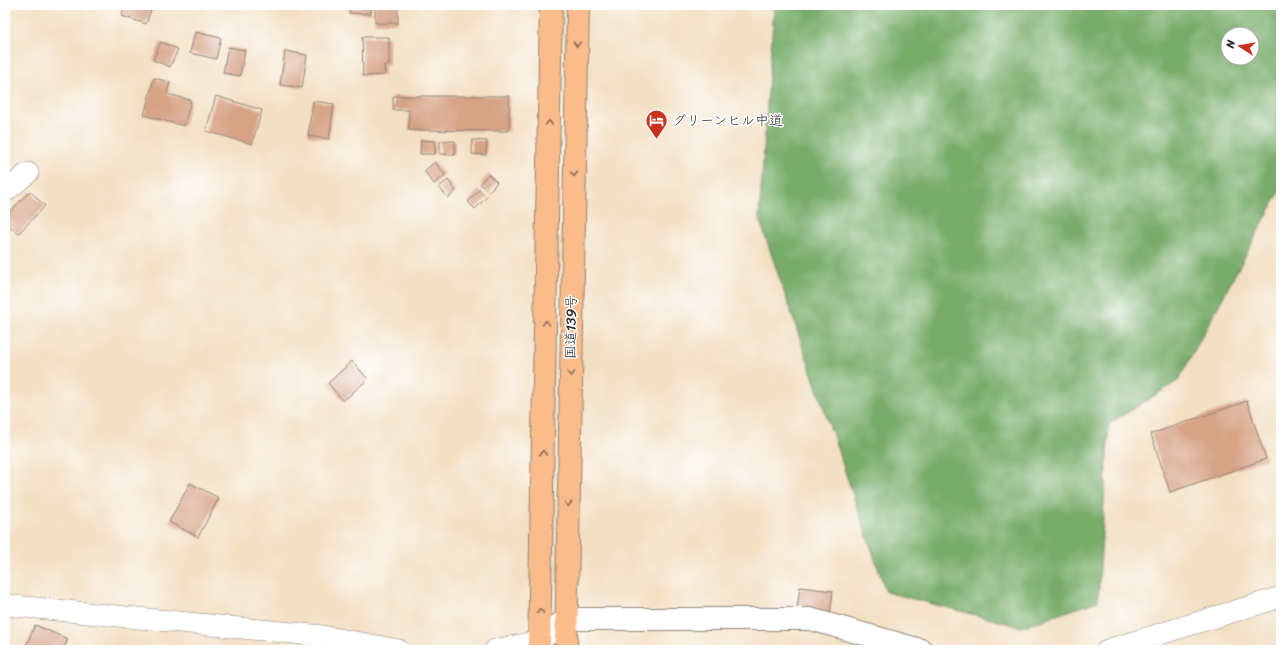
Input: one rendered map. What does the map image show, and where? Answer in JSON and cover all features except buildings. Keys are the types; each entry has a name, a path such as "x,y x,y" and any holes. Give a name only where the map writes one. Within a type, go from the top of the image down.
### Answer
{"highway":[{"name":"国道139号","path":"539,645 551,5"},
{"name":"国道139号","path":"566,650 578,5"}],"street":[{"path":"5,192 28,173"},
{"path":"1107,650 1281,597"},
{"path":"5,605 323,636 359,646 399,650"},
{"path":"495,650 539,645 566,619 810,619 921,650"}],"green space":[{"path":"774,5 1281,5 1281,189 1178,381 1109,424 1098,601 1022,627 886,592 759,218"}],"place":[{"name":"グリーンヒル中道","path":"657,140"}]}
